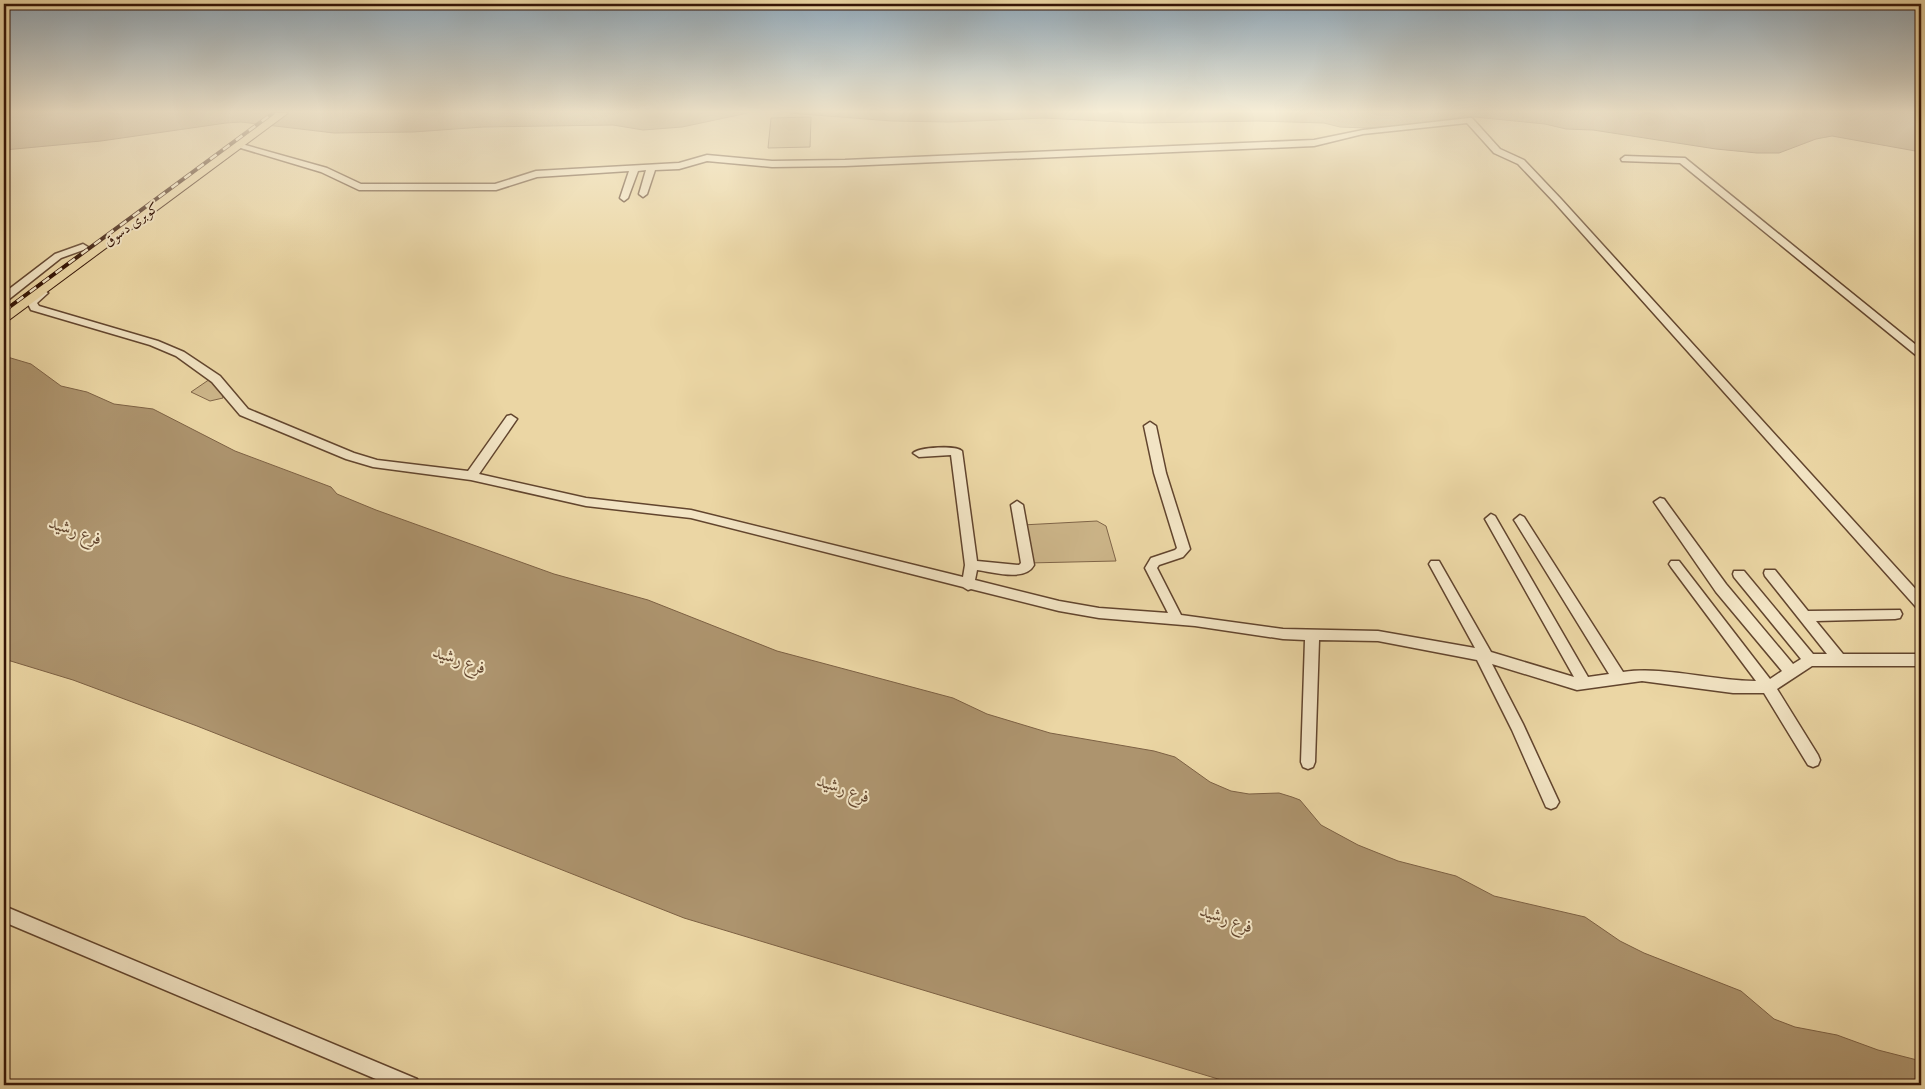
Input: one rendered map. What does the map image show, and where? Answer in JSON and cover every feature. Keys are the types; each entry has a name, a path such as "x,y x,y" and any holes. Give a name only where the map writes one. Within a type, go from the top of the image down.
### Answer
{"highway":[{"name":"كوبرى دسوق","path":"4,317 84,247 203,164"},
{"name":"كوبرى دسوق","path":"4,304 111,238 213,164"}],"street":[{"path":"300,164 329,172 356,187 491,188 502,186 521,178 542,174 689,164"},
{"path":"762,164 779,164"},
{"path":"1523,164 1921,603"},
{"path":"1687,164 1921,354"},
{"path":"643,194 652,166"},
{"path":"624,198 635,167"},
{"path":"111,238 112,242 108,247 34,299 32,304 35,308 154,343 180,354 216,380 244,412 333,451 377,464 471,476 586,502 691,514 968,584 1082,610 1177,619 1283,634 1378,636 1484,655 1525,666 1567,682 1585,684 1654,676 1733,687 1768,687 1810,660 1921,660"},
{"path":"4,298 58,256 84,247"},
{"path":"471,476 511,418"},
{"path":"1150,426 1160,473 1184,549 1179,554 1155,561 1151,568 1177,619"},
{"path":"919,453 956,451 971,565 968,584"},
{"path":"1660,502 1721,588 1791,671"},
{"path":"971,565 1021,570 1026,568 1028,565 1017,506"},
{"path":"1490,519 1585,684"},
{"path":"1520,520 1620,679"},
{"path":"1435,564 1484,655 1551,802"},
{"path":"1676,564 1768,687 1813,760"},
{"path":"1770,573 1840,660"},
{"path":"1739,574 1810,660"},
{"path":"1805,616 1895,614"},
{"path":"1308,762 1312,635"},
{"path":"4,914 411,1085"}],"shaded area":[{"path":"210,379 221,388 223,398 210,401 191,392"},
{"path":"1097,521 1106,526 1116,561 1028,563 1022,525"}],"water":[{"name":"فرع رشيد","path":"4,356 31,364 61,386 87,392 114,404 153,409 235,451 331,487 337,494 376,510 554,574 648,600 777,651 953,698 987,714 1050,733 1154,751 1175,757 1210,782 1231,791 1249,794 1279,793 1300,800 1321,825 1358,845 1398,861 1456,876 1494,896 1585,917 1620,941 1644,953 1741,991 1774,1019 1795,1027 1837,1035 1878,1050 1921,1061 1921,1085 1238,1085 684,918 197,726 73,680 4,659"}],"railway":[{"path":"4,311 204,164"}]}
